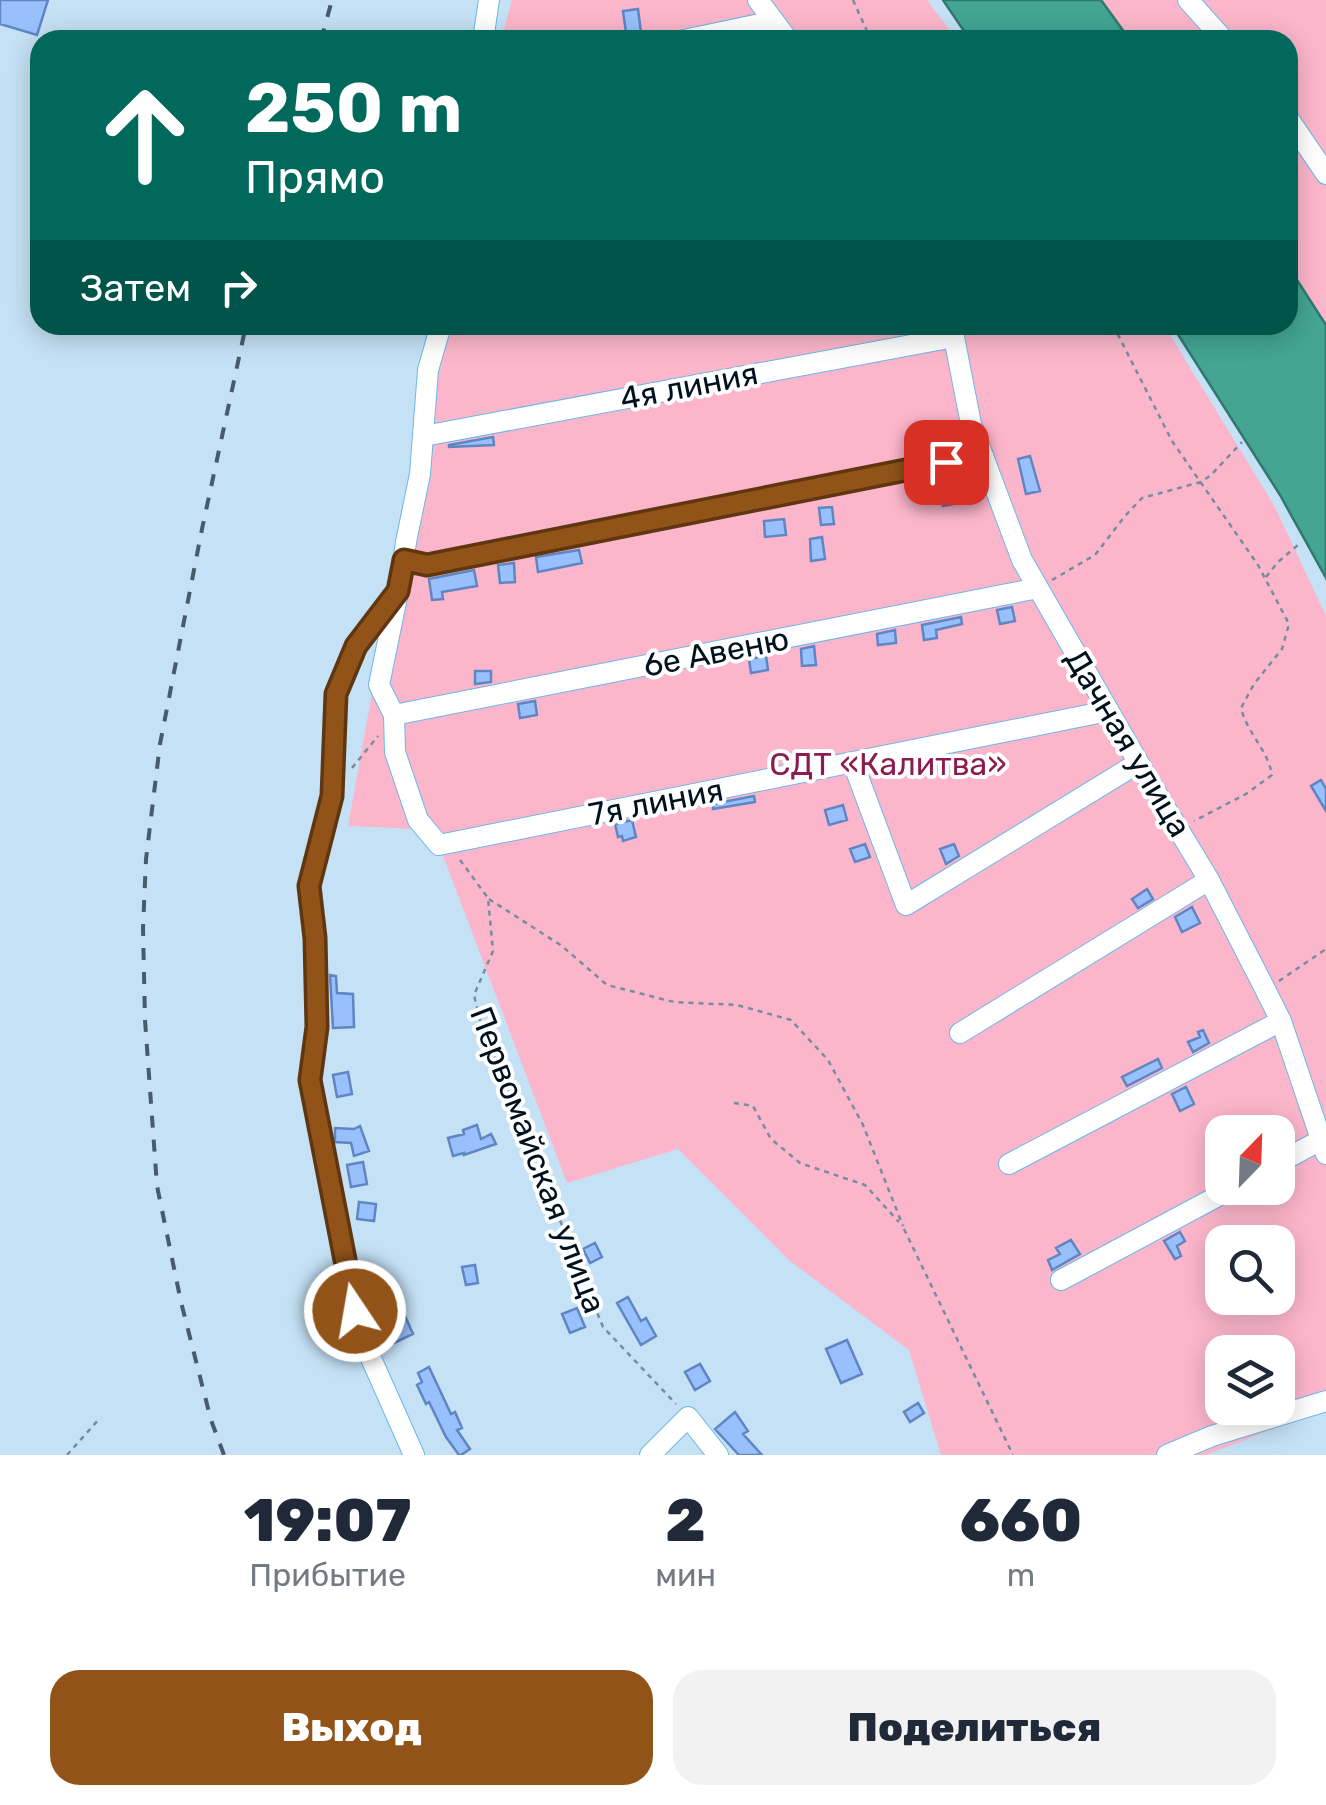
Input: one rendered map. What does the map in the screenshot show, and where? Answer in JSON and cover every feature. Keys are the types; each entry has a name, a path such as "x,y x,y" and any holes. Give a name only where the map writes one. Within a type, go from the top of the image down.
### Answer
{"street":[{"path":"484,30 489,0"},
{"path":"758,0 781,30"},
{"path":"1188,0 1215,30"},
{"path":"731,30 774,21"},
{"path":"1298,133 1326,174"},
{"path":"438,335 428,370 420,474 379,685 394,715 395,752 418,820 438,845"},
{"name":"4я линия","path":"424,436 932,335"},
{"name":"Дачная улица","path":"953,335 971,424 1022,560 1209,880 1266,990 1281,1020 1324,1147"},
{"path":"404,560 427,565 983,455"},
{"name":"6е Авеню","path":"394,715 1038,588"},
{"path":"398,591 356,646 336,694 332,796 309,886 315,938 317,1027 310,1080 362,1338 414,1455"},
{"name":"7я линия","path":"438,845 1108,711"},
{"path":"853,762 906,905 1138,763"},
{"path":"960,1034 1209,880"},
{"path":"1009,1164 1281,1020"},
{"path":"1295,1158 1324,1147"},
{"path":"1060,1280 1205,1203"},
{"path":"1166,1455 1212,1436 1326,1400"},
{"path":"650,1455 688,1416 718,1455"}],"path":[{"path":"853,0 865,30"},
{"path":"1118,335 1172,440 1236,530 1289,624 1282,648 1241,708 1244,722 1270,762 1272,775 1246,794 1180,829"},
{"path":"1038,588 1095,555 1142,498 1201,482 1242,442"},
{"path":"1265,578 1298,545"},
{"path":"350,770 394,715"},
{"path":"438,845 464,862 488,898 562,946 607,984 674,1002 737,1005 791,1020 828,1060 862,1125 902,1226 1013,1455"},
{"name":"Первомайская улица","path":"488,898 493,951 474,995 482,1024 603,1327 688,1416"},
{"path":"1266,990 1326,949"},
{"path":"734,1103 753,1106 771,1139 800,1163 865,1186 902,1226"},
{"path":"68,1455 100,1418"}],"green space":[{"path":"512,0 927,0 950,30 504,30"},
{"path":"1090,0 1326,0 1326,324 1298,281 1298,30 1113,30"},
{"name":"СДТ «Калитва»","path":"435,335 1170,335 1275,507 1326,616 1326,1408 1295,1420 1295,1335 1205,1335 1205,1425 1283,1425 1206,1455 941,1455 909,1350 790,1261 678,1149 567,1183 439,845 416,829 348,826 429,349"}],"shaded area":[{"path":"943,0 1101,0 1123,30 963,30"},
{"path":"1298,282 1326,325 1326,578 1280,495 1178,335 1298,335"}],"building":[{"path":"0,0 48,0 39,30 30,33 0,24"},
{"path":"638,9 641,30 626,30 623,11"},
{"path":"493,437 494,445 449,447 449,445"},
{"path":"1030,456 1040,491 1026,494 1018,459"},
{"path":"959,481 962,493 956,495 958,503 943,506 939,485"},
{"path":"832,507 834,524 821,525 819,508"},
{"path":"784,519 786,535 765,537 764,521"},
{"path":"822,537 825,559 811,561 810,539"},
{"path":"579,550 582,563 538,572 536,557"},
{"path":"514,563 515,582 500,583 498,565"},
{"path":"474,570 477,586 442,592 443,599 432,600 429,579"},
{"path":"1012,607 1015,621 1000,624 997,610"},
{"path":"961,617 962,624 936,630 937,638 924,640 922,625"},
{"path":"895,630 896,643 878,645 877,634"},
{"path":"814,646 816,665 802,666 801,649"},
{"path":"766,656 768,670 751,673 749,659"},
{"path":"475,671 491,671 491,682 475,684"},
{"path":"535,701 537,715 520,718 518,704"},
{"path":"1321,780 1326,789 1326,811 1311,786"},
{"path":"754,796 755,802 713,809 713,804"},
{"path":"843,805 847,820 829,825 825,810"},
{"path":"632,820 636,837 623,841 615,824"},
{"path":"865,844 870,857 855,862 850,849"},
{"path":"954,844 959,856 946,864 940,849"},
{"path":"1147,889 1153,899 1138,908 1132,899"},
{"path":"1192,907 1200,923 1182,932 1175,917"},
{"path":"330,975 336,976 337,993 353,994 354,1027 333,1028"},
{"path":"1203,1030 1209,1043 1193,1052 1188,1042 1200,1037 1198,1032"},
{"path":"1158,1059 1162,1068 1127,1086 1122,1077"},
{"path":"348,1072 352,1094 337,1097 333,1075"},
{"path":"1186,1087 1194,1104 1180,1111 1172,1094"},
{"path":"477,1125 481,1139 491,1134 496,1144 453,1156 448,1138"},
{"path":"360,1126 369,1151 354,1156 351,1143 335,1142 335,1128"},
{"path":"363,1162 367,1184 351,1187 347,1165"},
{"path":"359,1202 376,1204 374,1221 357,1219"},
{"path":"1180,1232 1185,1241 1177,1246 1181,1256 1175,1259 1164,1241"},
{"path":"1071,1240 1080,1254 1052,1270 1048,1260 1060,1254 1056,1248"},
{"path":"595,1243 602,1257 590,1263 583,1249"},
{"path":"475,1265 478,1283 466,1285 462,1267"},
{"path":"628,1297 641,1321 646,1318 656,1336 641,1345 617,1303"},
{"path":"401,1307 413,1334 394,1343 382,1315"},
{"path":"577,1308 585,1327 570,1333 562,1314"},
{"path":"847,1340 862,1374 841,1383 826,1349"},
{"path":"700,1364 710,1381 695,1390 685,1372"},
{"path":"429,1367 451,1414 455,1412 462,1428 457,1430 470,1449 461,1455 446,1437 417,1385 422,1382 418,1373"},
{"path":"918,1403 924,1413 910,1422 904,1412"},
{"path":"735,1412 748,1431 743,1434 762,1455 739,1455 715,1429"}],"railway":[{"path":"324,30 332,0"},
{"path":"224,1455 211,1420 181,1302 157,1186 143,928 146,859 160,744 244,335"}],"route":[{"path":"355,1311 310,1080 317,1027 315,938 309,886 332,796 336,694 356,646 398,591 404,560 427,565 946,462"}]}
